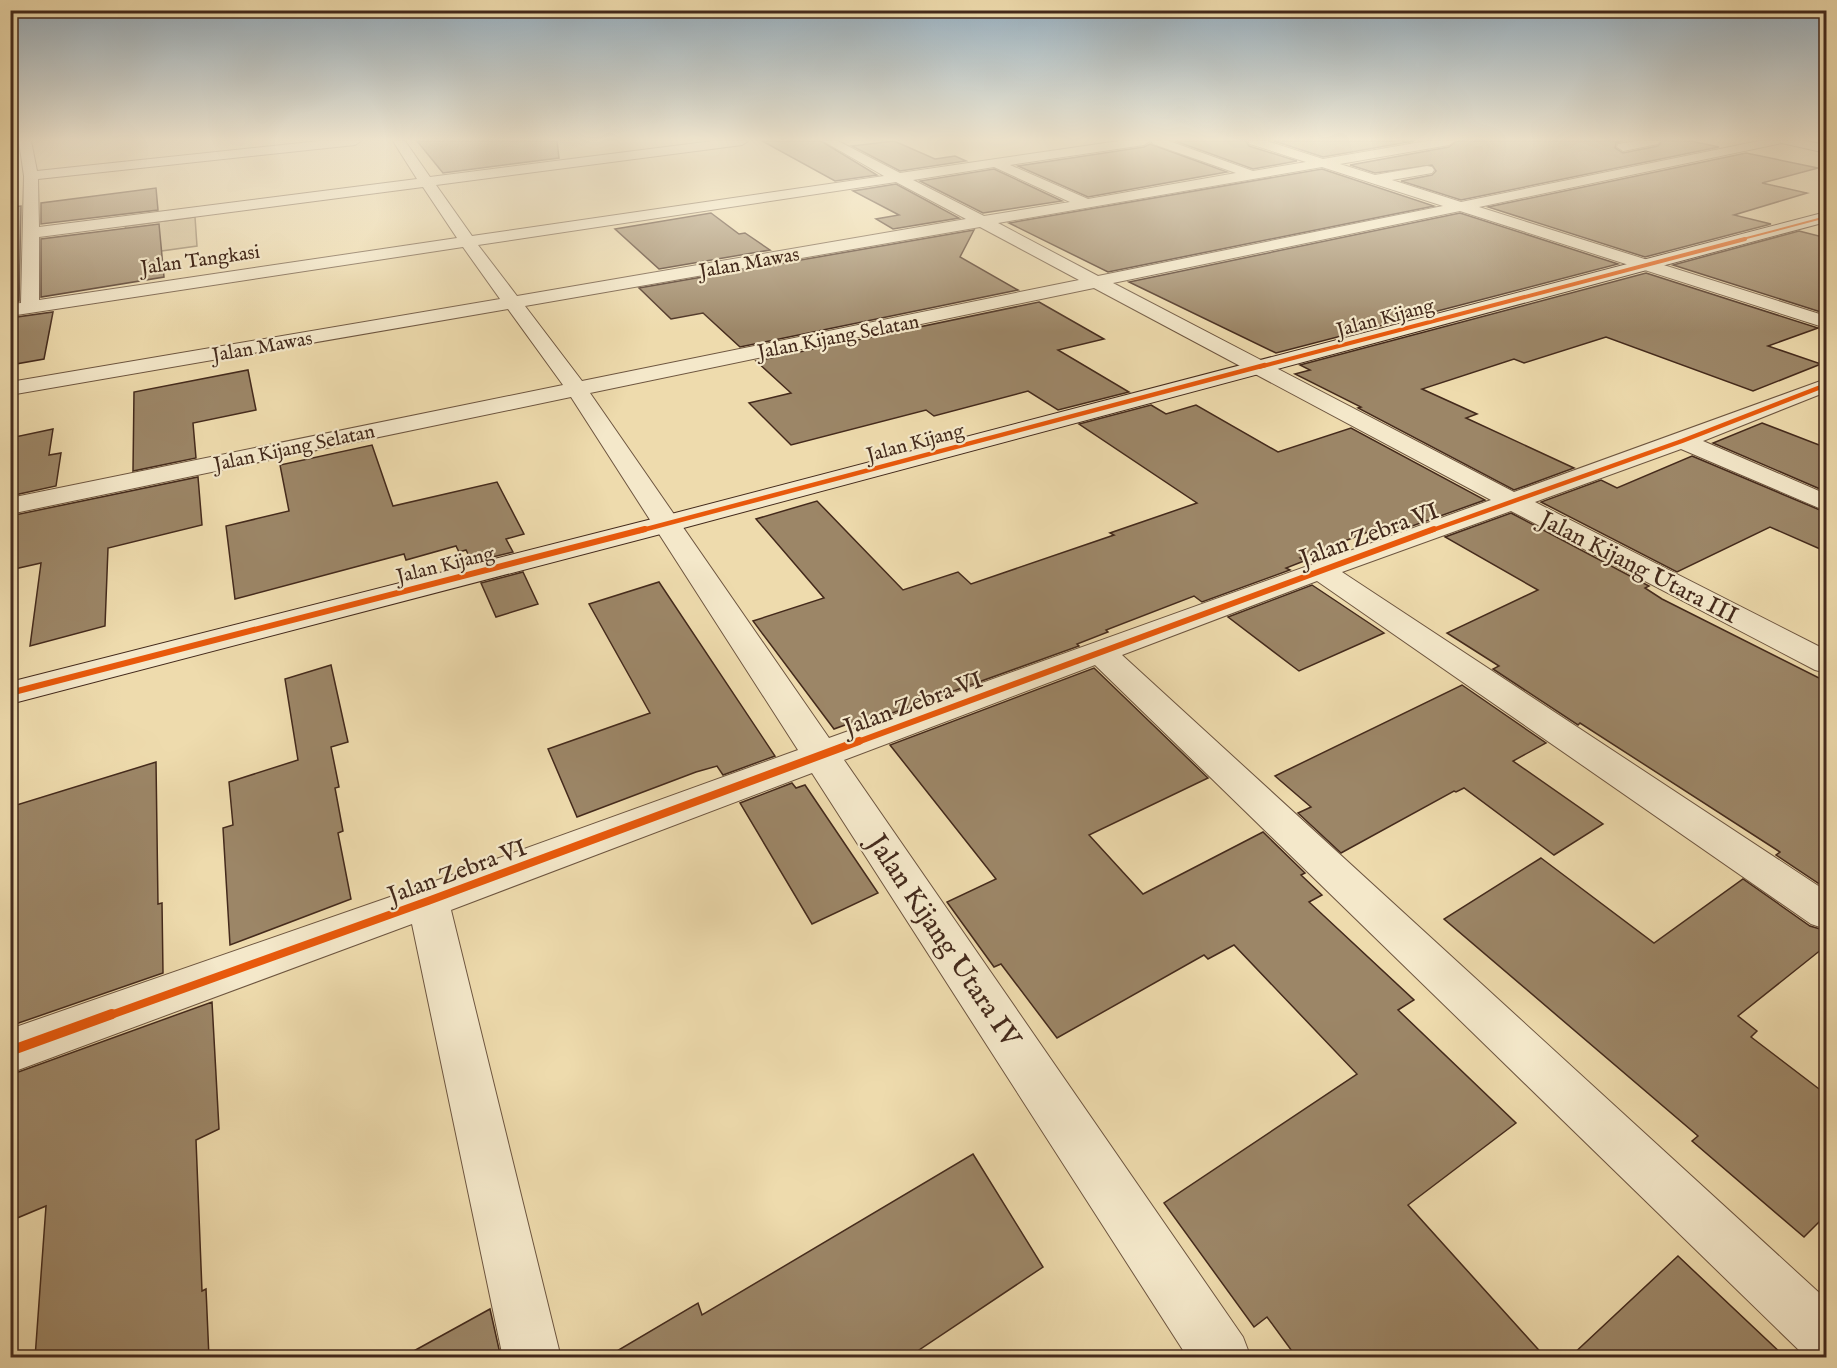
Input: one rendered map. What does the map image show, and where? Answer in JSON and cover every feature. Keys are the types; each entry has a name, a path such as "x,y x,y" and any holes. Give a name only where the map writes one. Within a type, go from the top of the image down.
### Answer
{"street":[{"path":"30,205 30,307"},
{"path":"30,233 250,205"},
{"path":"443,205 468,243 577,388 666,524"},
{"name":"Jalan Tangkasi","path":"10,310 721,205"},
{"path":"952,205 1262,368"},
{"name":"Jalan Mawas","path":"10,389 1082,205"},
{"path":"1454,205 1827,322"},
{"name":"Jalan Kijang Selatan","path":"10,506 1098,283 1464,205"},
{"name":"Jalan Kijang","path":"10,693 1262,368 1827,217"},
{"path":"10,254 30,251"},
{"name":"Jalan Kijang Utara III","path":"1262,368 1514,502 1827,663"},
{"name":"Jalan Zebra VI","path":"10,1051 428,901 1320,570 1682,441 1827,385"},
{"path":"1795,396 1827,408"},
{"path":"1682,441 1827,503"},
{"name":"Jalan Kijang Utara IV","path":"666,524 1222,1358"},
{"path":"1320,570 1827,912"},
{"path":"1100,652 1827,1337"},
{"name":"Jalan Zebra VI","path":"428,901 532,1358"}],"shaded area":[{"path":"195,217 197,246 61,265 125,229 126,226"}],"building":[{"path":"41,205 158,205 158,210 41,224"},
{"path":"880,205 935,205 959,218 893,229 876,219 899,215"},
{"path":"967,205 1037,205 983,213"},
{"path":"1114,205 1434,206 1108,272 1009,223"},
{"path":"1498,205 1768,205 1734,215 1771,224 1645,257 1488,207"},
{"path":"21,206 19,301 10,302 10,207"},
{"path":"711,213 739,234 745,233 770,250 659,269 615,229"},
{"path":"1460,213 1618,264 1276,353 1129,282"},
{"path":"159,224 164,277 41,297 41,239"},
{"path":"974,230 960,257 1018,290 740,347 703,313 671,319 639,288"},
{"path":"1799,231 1827,238 1827,314 1673,265"},
{"path":"1646,273 1818,328 1768,346 1821,364 1753,391 1606,337 1524,363 1514,359 1422,389 1477,414 1466,418 1574,468 1514,490 1295,374 1310,370 1300,365"},
{"path":"1039,302 1104,339 1058,350 1129,392 1058,410 1028,391 934,416 926,410 791,445 749,403 791,393 756,361"},
{"path":"53,312 44,359 10,365 10,318"},
{"path":"248,370 256,410 193,423 196,458 133,471 134,392"},
{"path":"1151,405 1166,414 1196,405 1278,452 1351,428 1485,500 1401,530 1389,524 1300,558 1304,561 1286,568 1290,570 1202,602 1194,596 1106,630 1108,632 1077,644 1079,646 870,721 867,717 834,729 753,621 824,598 756,519 817,501 903,590 958,572 971,584 1114,535 1110,533 1197,503 1079,424"},
{"path":"1762,423 1827,448 1827,492 1713,443"},
{"path":"53,429 49,455 61,453 56,486 10,496 10,438"},
{"path":"372,445 393,506 497,482 524,534 506,539 513,552 472,562 466,550 459,552 456,546 406,560 404,554 235,599 226,526 289,511 280,465"},
{"path":"1692,456 1827,513 1827,552 1770,527 1677,572 1541,502 1601,480 1617,488"},
{"path":"198,477 202,525 108,548 105,626 30,646 41,563 10,570 10,516"},
{"path":"1511,513 1649,586 1645,588 1662,599 1827,682 1827,889 1776,855 1780,852 1580,723 1578,725 1493,669 1499,666 1447,633 1538,590 1445,537"},
{"path":"523,572 538,604 496,617 481,583"},
{"path":"659,582 775,756 723,775 717,766 696,772 577,817 548,749 650,713 589,604"},
{"path":"1312,585 1384,633 1299,671 1228,617"},
{"path":"331,665 348,742 331,747 339,787 335,788 343,831 338,833 351,899 230,945 223,828 233,825 229,782 298,760 285,679"},
{"path":"1094,668 1208,778 1089,835 1143,894 1263,832 1305,873 1301,875 1322,895 1309,902 1414,1000 1398,1010 1516,1123 1408,1205 1546,1358 1297,1358 1267,1317 1254,1327 1164,1203 1357,1074 1234,945 1208,959 1204,955 1057,1038 1001,964 994,967 947,902 996,879 890,745"},
{"path":"1462,685 1546,743 1513,761 1603,824 1554,855 1464,788 1454,791 1341,853 1298,813 1311,807 1275,776"},
{"path":"156,762 158,904 162,903 163,973 10,1026 10,807"},
{"path":"792,783 796,788 805,785 878,893 812,924 740,803"},
{"path":"1541,858 1654,943 1743,879 1810,926 1827,931 1827,945 1738,1016 1757,1031 1751,1037 1827,1095 1827,1214 1804,1237 1692,1141 1698,1136 1444,919"},
{"path":"212,1002 219,1129 196,1140 202,1291 206,1289 209,1358 35,1358 46,1206 10,1221 10,1075"},
{"path":"973,1154 1043,1267 907,1358 605,1358 698,1303 702,1315"},
{"path":"1678,1256 1786,1358 1569,1358"},
{"path":"490,1309 501,1358 401,1358"}],"cycle path":[{"path":"10,693 666,524 1826,217"},
{"path":"10,1051 428,901 1320,570 1682,441 1826,385"}]}
